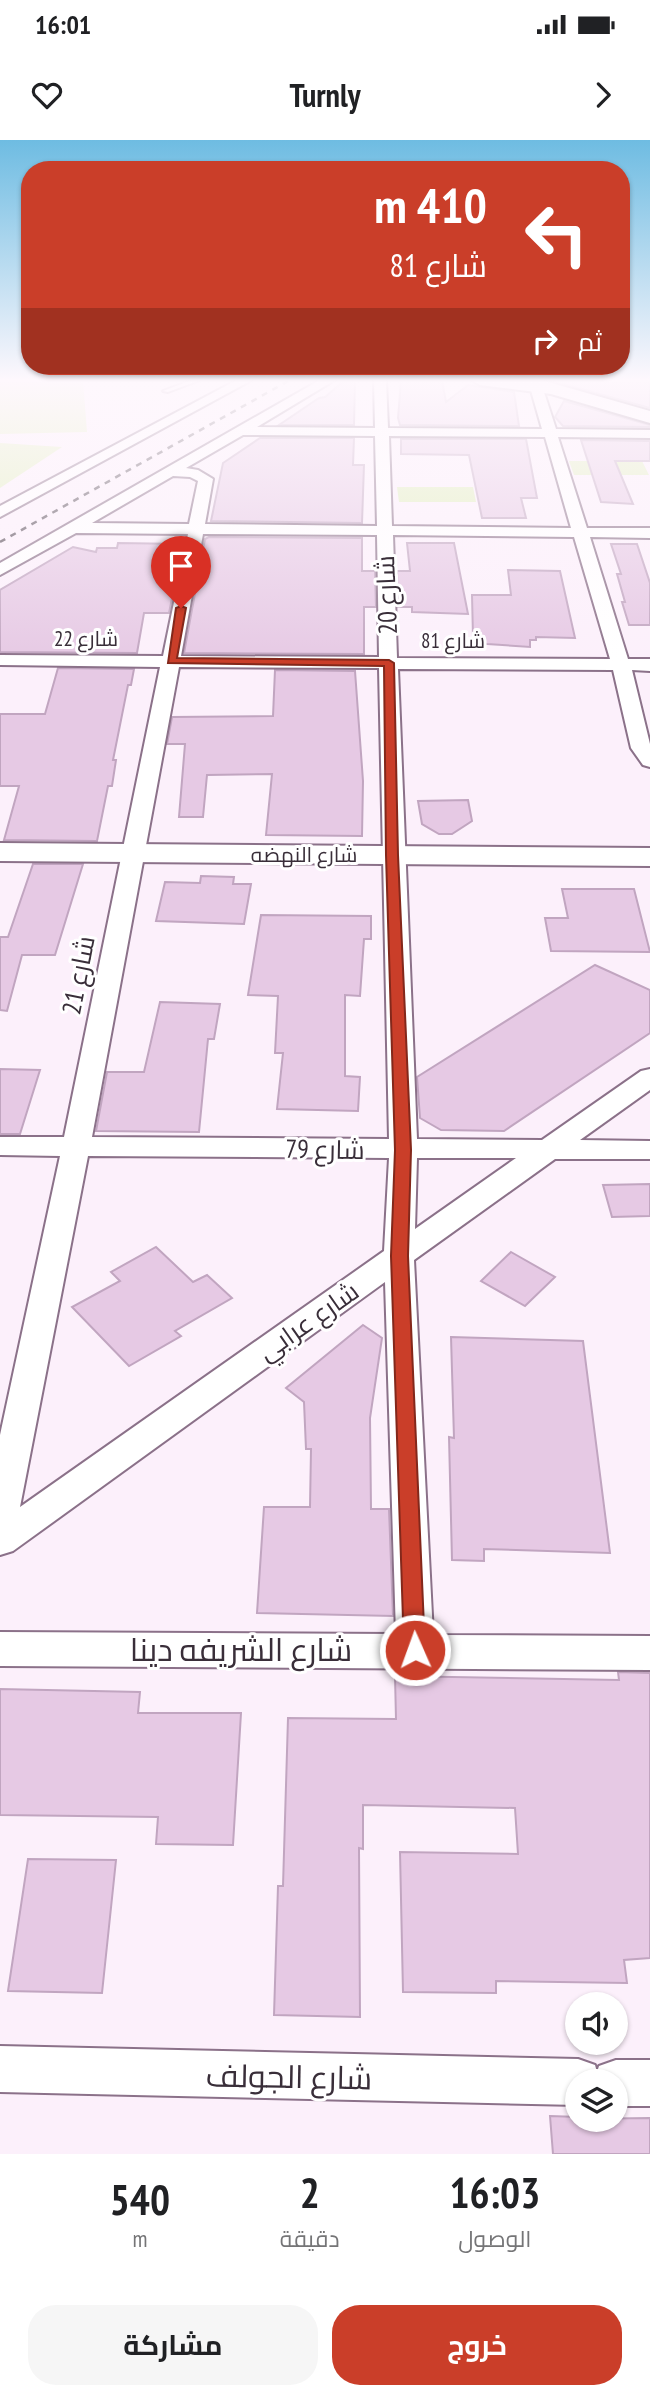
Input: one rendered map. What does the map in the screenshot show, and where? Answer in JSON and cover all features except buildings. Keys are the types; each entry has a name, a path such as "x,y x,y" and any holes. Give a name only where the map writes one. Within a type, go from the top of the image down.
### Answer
{"street":[{"path":"0,512 71,474"},
{"path":"0,570 167,474"},
{"name":"شارع 21","path":"0,1517 76,1146 131,853 172,661 206,478 196,474"},
{"name":"شارع 20","path":"381,474 403,1150 399,1256 415,1650"},
{"path":"562,474 621,664 640,748 650,761"},
{"path":"72,528 650,533"},
{"name":"شارع 22","path":"0,660 172,661"},
{"name":"شارع 81","path":"172,661 650,665"},
{"name":"شارع النهضه","path":"0,852 650,857"},
{"name":"شارع عرابي","path":"0,1540 650,1077"},
{"name":"شارع 79","path":"0,1146 403,1150 551,1147 650,1150"},
{"name":"شارع الشريفه دينا","path":"0,1649 650,1653"},
{"name":"شارع الجولف","path":"0,2069 565,2082"},
{"path":"628,2083 650,2083"}],"green space":[{"path":"0,474 21,474 0,488"},
{"path":"574,474 649,475 574,475"},
{"path":"397,487 473,487 476,502 399,502"}],"railway":[{"path":"0,542 122,474"}],"route":[{"path":"181,608 172,661 389,663 392,855 403,1150 399,1256 415,1650"}]}
